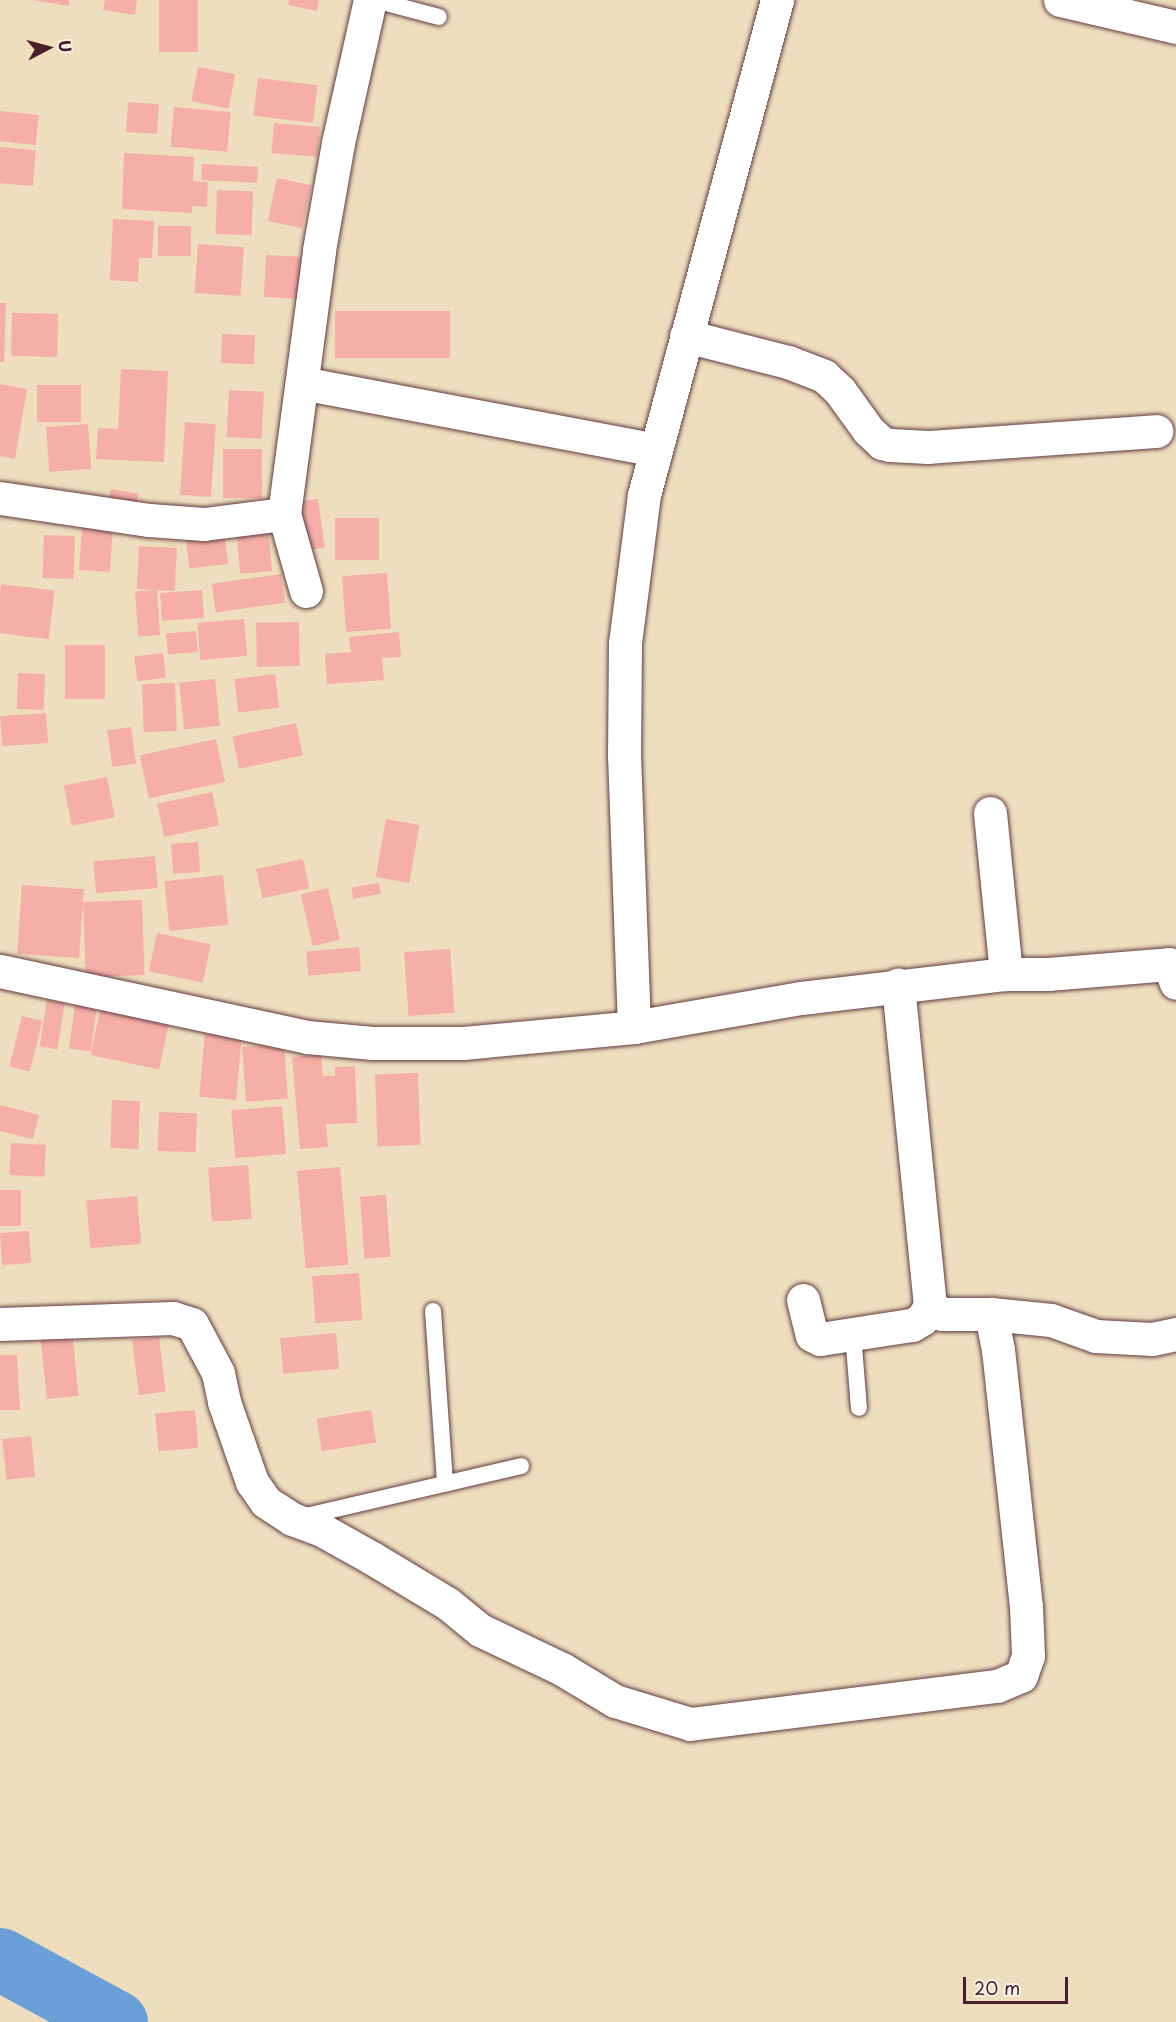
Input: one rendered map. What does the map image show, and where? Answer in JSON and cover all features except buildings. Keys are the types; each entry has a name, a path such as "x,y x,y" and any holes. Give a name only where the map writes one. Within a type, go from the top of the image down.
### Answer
{"street":[{"path":"306,591 284,514 319,250 338,142 370,0"},
{"path":"634,1027 624,757 625,643 644,495 777,0"},
{"path":"1060,0 1176,27"},
{"path":"686,336 788,362 824,376 840,391 868,430 882,442 890,445 928,447 1156,431"},
{"path":"302,382 655,450"},
{"path":"0,498 148,520 204,524 284,514"},
{"path":"990,813 1006,974"},
{"path":"0,972 307,1037 362,1042 463,1043 634,1027 801,998 898,985 1006,974 1174,966"},
{"path":"803,1300 812,1335 820,1339 912,1324 922,1319 930,1306 898,985"},
{"path":"930,1306 942,1314 991,1314 1051,1320 1096,1336 1152,1339 1176,1334"},
{"path":"0,1324 173,1318 192,1324 218,1373 224,1402 252,1482 266,1502 292,1520 322,1530 372,1557 447,1602 480,1630 562,1669 615,1701 690,1724 997,1686 1021,1676 1028,1656 1026,1607 1000,1362 991,1314"}],"lane":[{"path":"375,0 439,17"},
{"path":"433,1311 445,1484"},
{"path":"853,1334 859,1408"},
{"path":"292,1520 521,1466"}],"waterway":[{"path":"0,1959 116,2022"}]}
